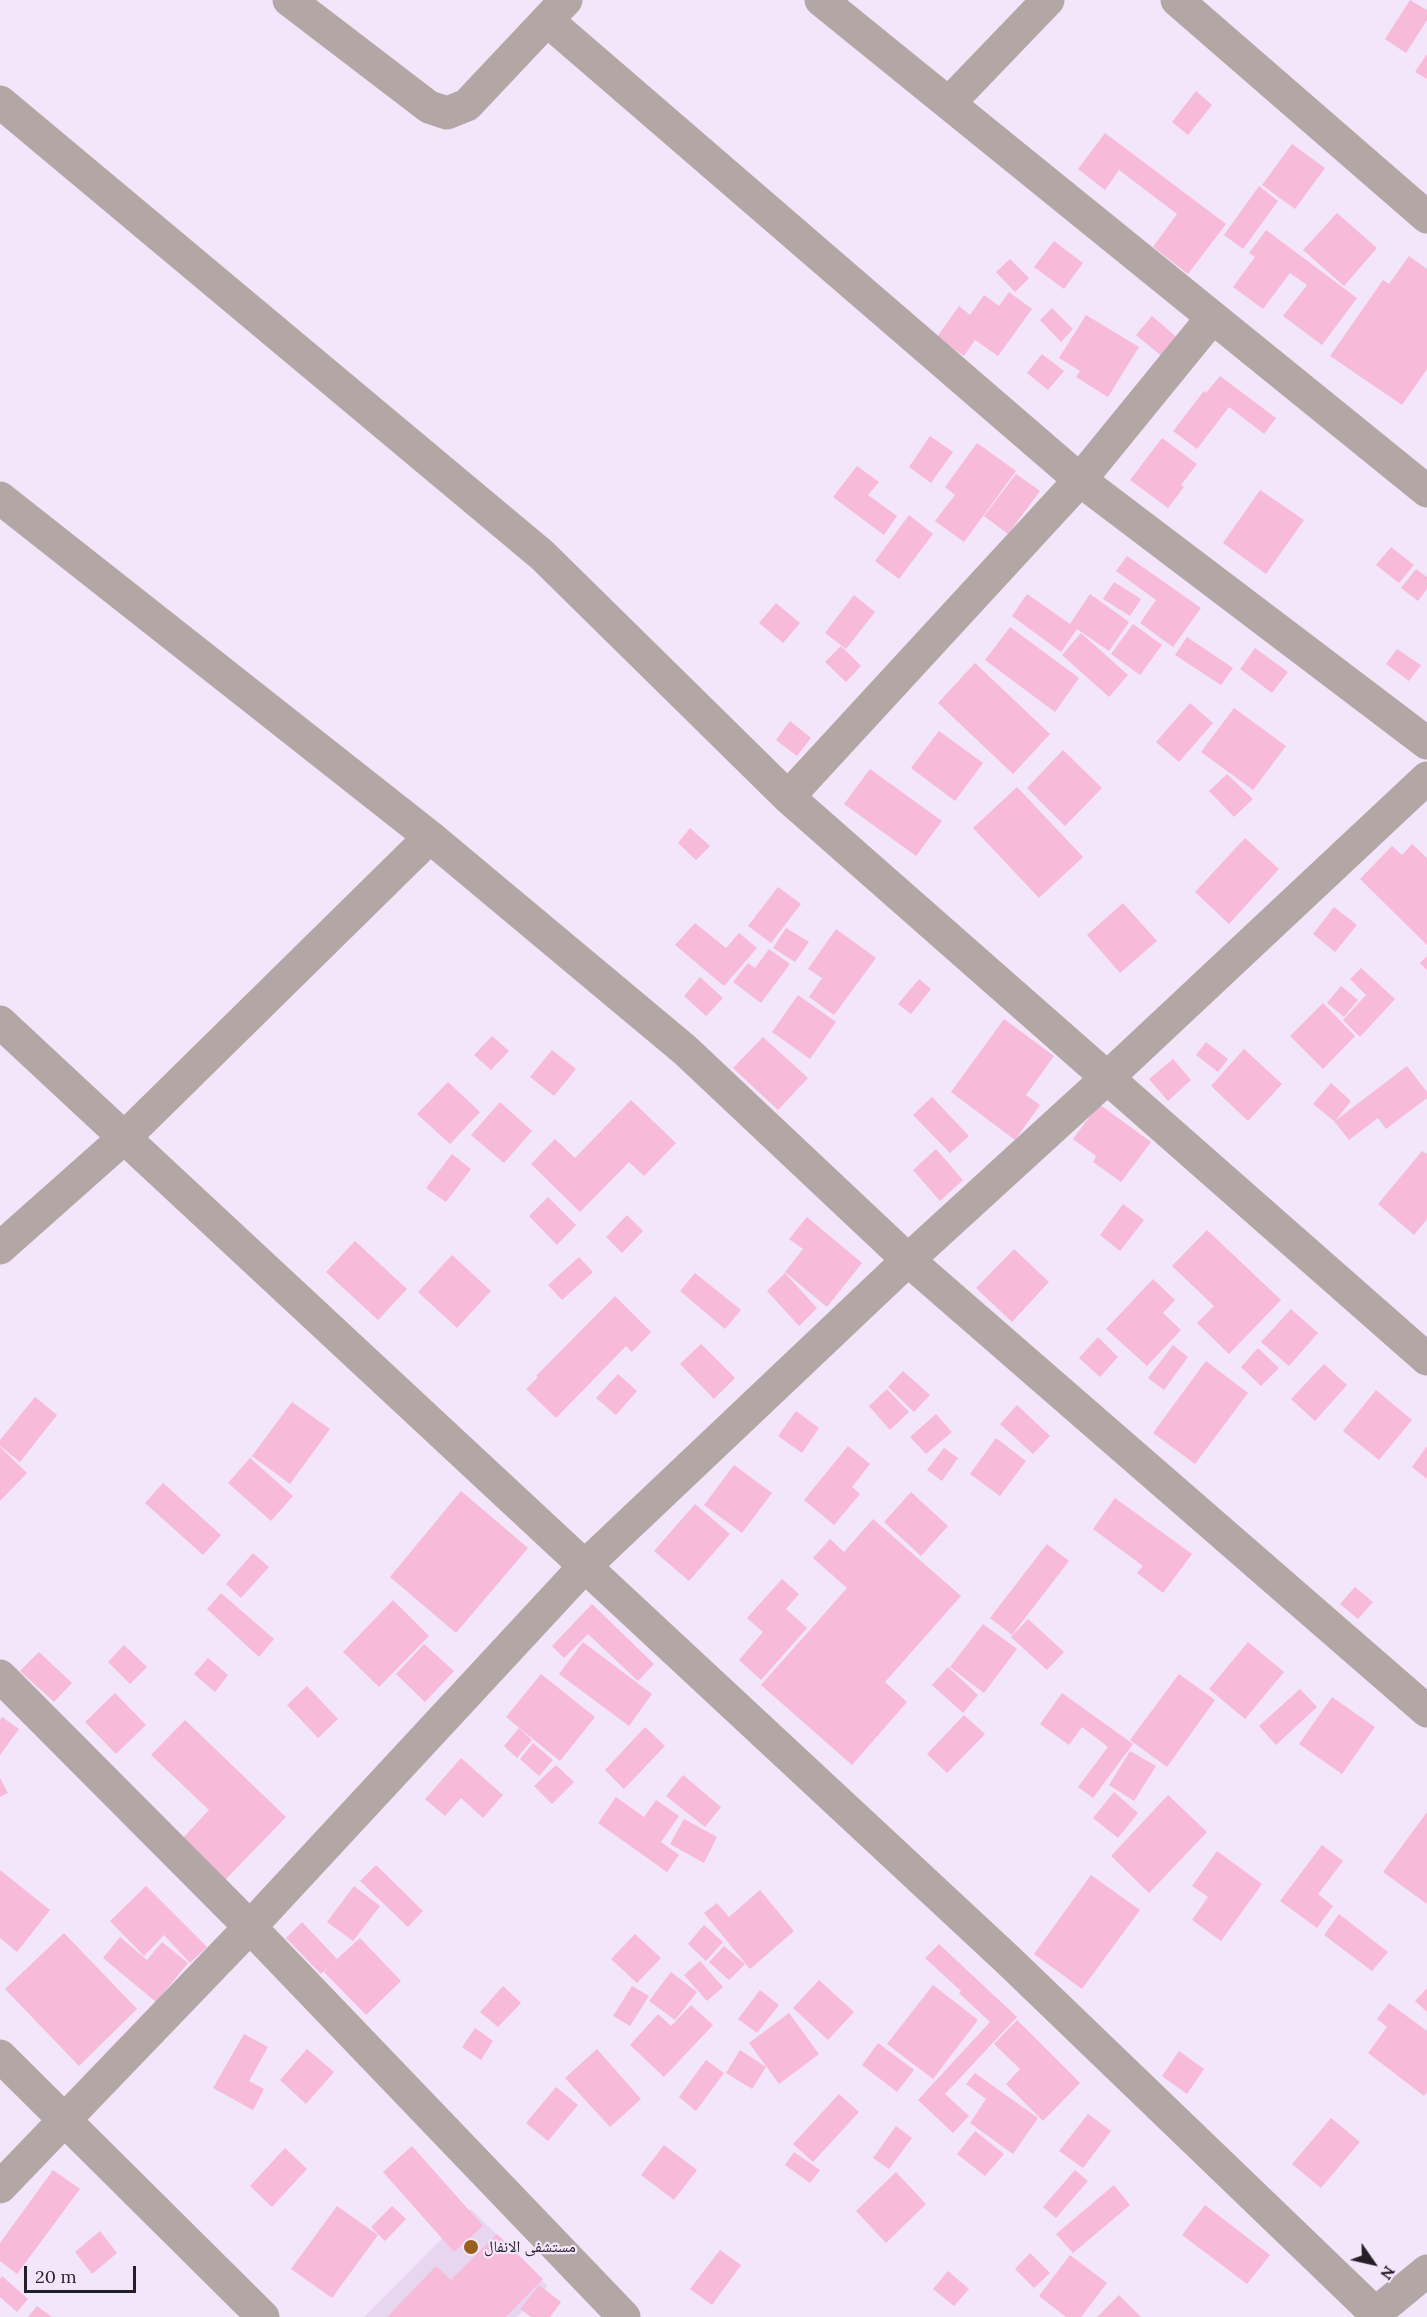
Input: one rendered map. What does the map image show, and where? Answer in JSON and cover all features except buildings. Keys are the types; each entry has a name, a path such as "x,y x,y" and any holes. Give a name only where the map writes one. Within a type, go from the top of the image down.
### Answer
{"street":[{"path":"289,0 429,107 447,113 467,105 557,11 1080,480 1427,743"},
{"path":"821,0 840,18 949,102 1427,491"},
{"path":"949,102 1048,0"},
{"path":"1177,0 1427,217"},
{"path":"0,102 542,555 788,797 1427,1359"},
{"path":"788,797 1080,480 1212,318"},
{"path":"0,498 430,837 685,1050 908,1260 1427,1711"},
{"path":"0,2187 250,1928 584,1566 908,1260 1107,1078 1427,778"},
{"path":"0,1248 125,1137 430,837"},
{"path":"0,1022 1007,1959 1375,2316 1427,2271"},
{"path":"0,1676 250,1928 624,2317"},
{"path":"0,2056 263,2317"}],"shaded area":[{"name":"مستشفى الانفال","path":"471,2209 548,2286 517,2317 364,2317"}],"place":[{"name":"مستشفى الانفال","path":"471,2247"}]}
